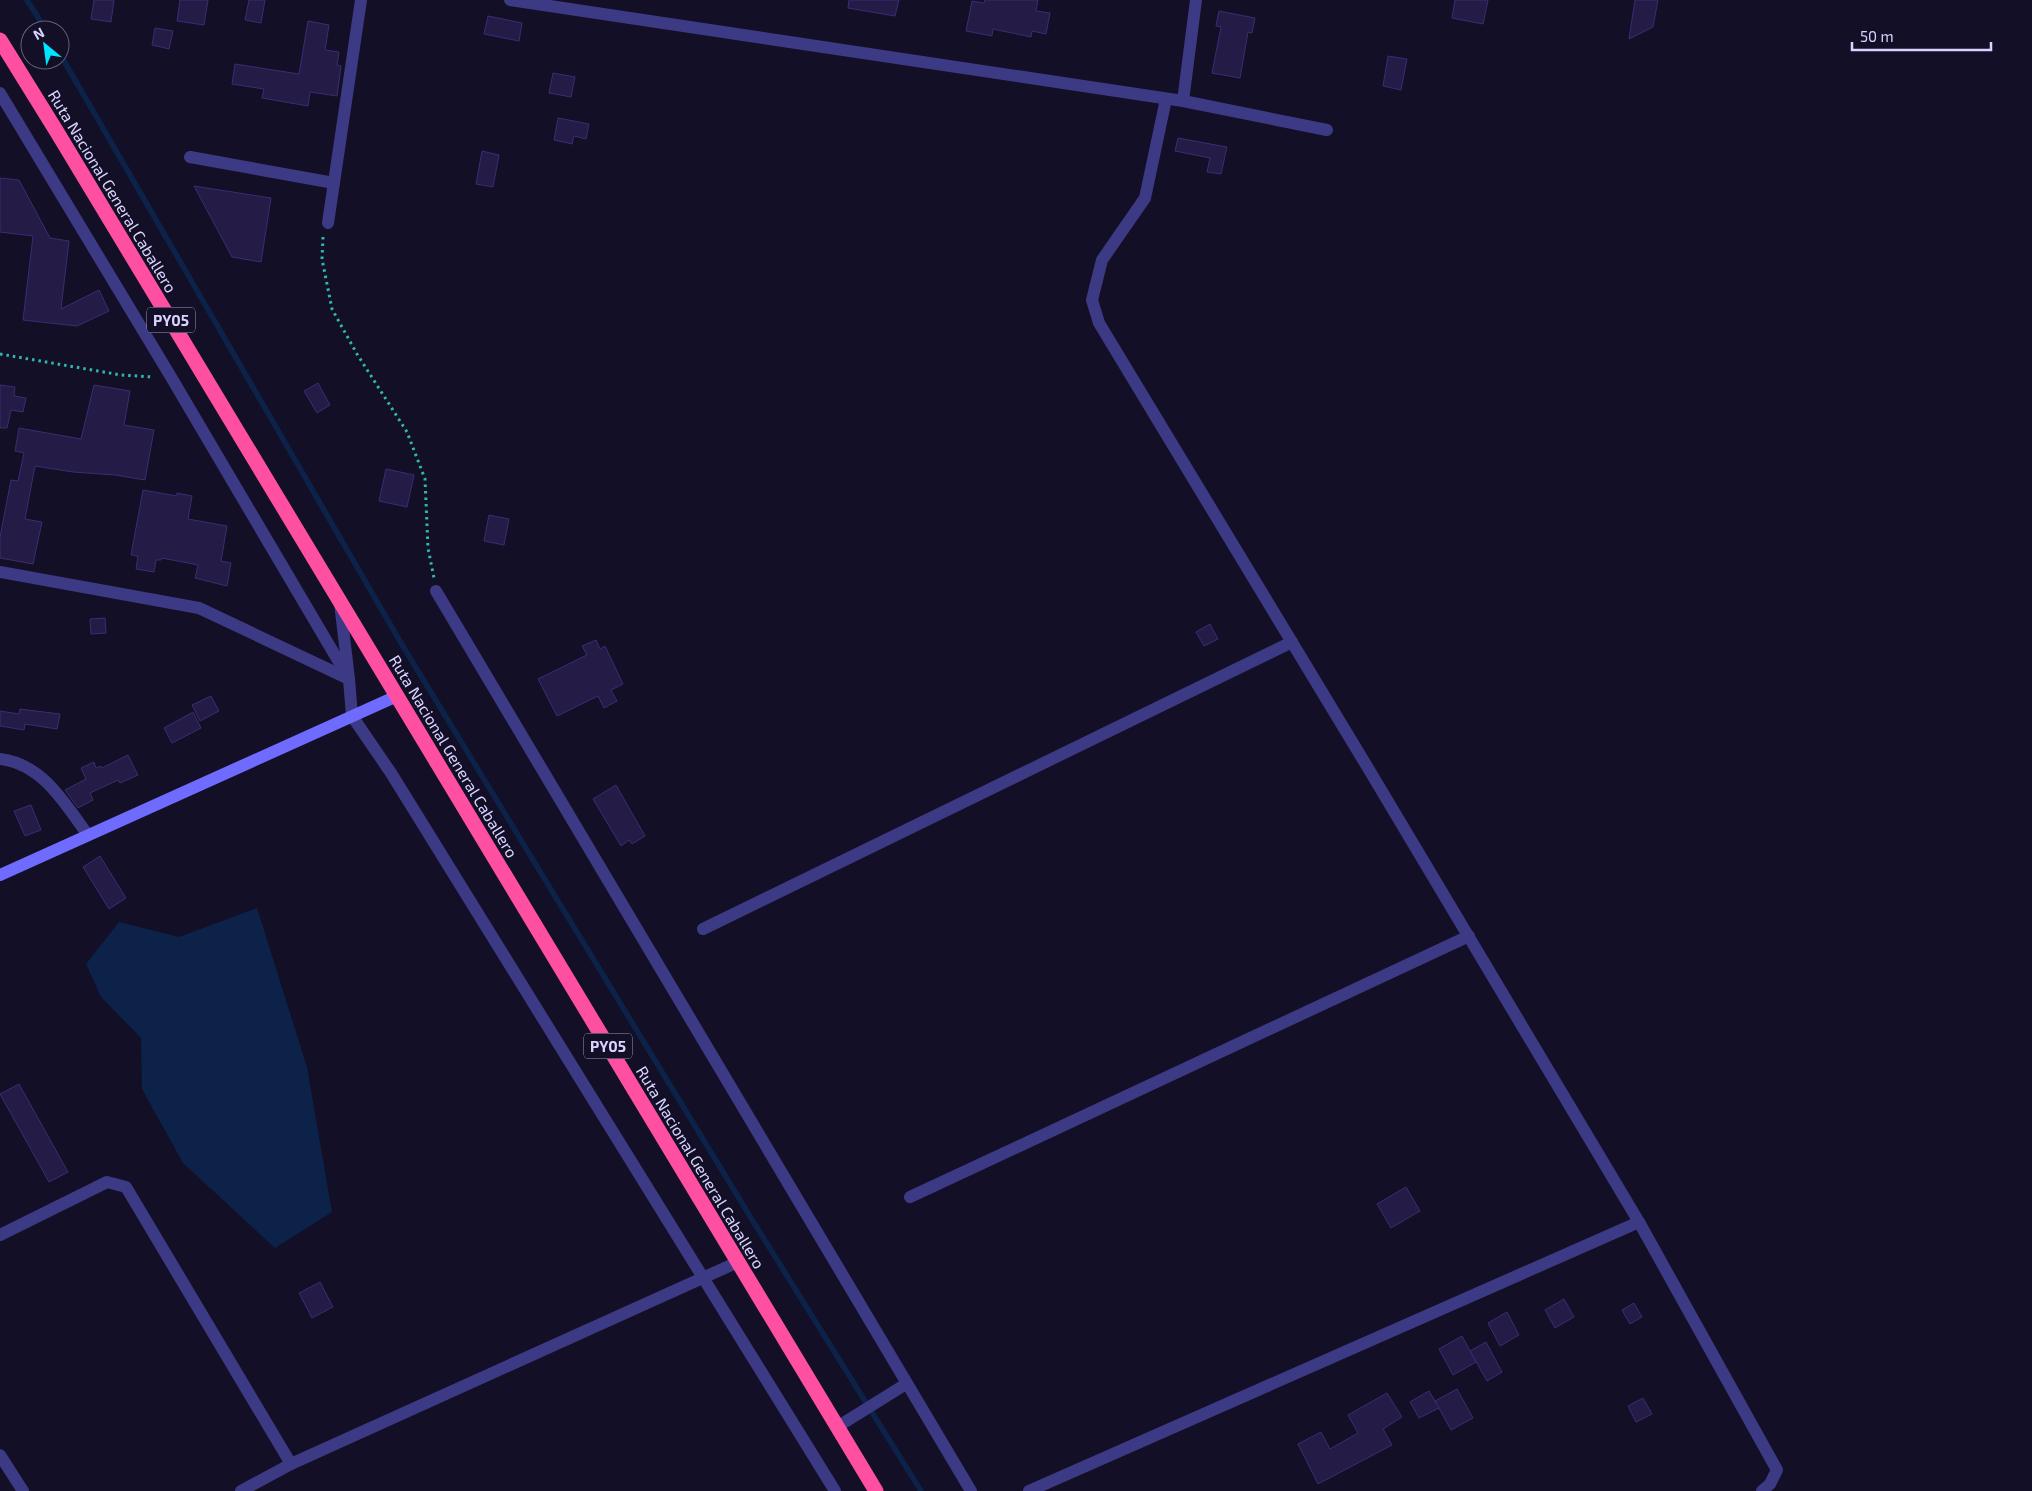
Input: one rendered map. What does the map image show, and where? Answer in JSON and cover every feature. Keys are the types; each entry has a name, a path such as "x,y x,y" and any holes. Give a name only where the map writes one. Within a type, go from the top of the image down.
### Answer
{"highway":[{"name":"Ruta Nacional General Caballero","path":"0,40 876,1491"}],"street":[{"path":"328,223 360,0"},
{"path":"510,0 1183,101 1327,130"},
{"path":"1183,101 1196,0"},
{"path":"0,93 172,377 349,680"},
{"path":"1166,99 1145,198 1102,260 1092,300 1099,323 1469,936 1639,1222 1777,1470 1770,1484 1762,1491"},
{"path":"190,157 334,183"},
{"path":"0,572 199,608 349,680"},
{"path":"436,590 971,1491"},
{"path":"340,601 352,716 392,773 835,1491"},
{"path":"703,929 1292,642"},
{"path":"0,875 397,696"},
{"path":"0,759 24,765 49,783 88,835"},
{"path":"910,1197 1469,936"},
{"path":"0,1235 108,1182 126,1187 291,1464"},
{"path":"1030,1491 1639,1222"},
{"path":"241,1491 291,1464 738,1262"},
{"path":"837,1427 906,1384"},
{"path":"0,1455 23,1491"}],"path":[{"path":"328,223 324,236 322,259 332,309 407,432 425,479 428,548 436,590"},
{"path":"0,354 121,375 172,377"}],"water":[{"path":"257,908 307,1067 332,1212 275,1248 183,1163 142,1089 141,1038 101,997 86,964 119,922 179,937"}],"building":[{"path":"94,0 114,0 111,22 91,19"},
{"path":"180,0 208,0 204,25 177,21"},
{"path":"249,0 265,0 261,23 245,20"},
{"path":"849,0 899,0 895,16 848,8"},
{"path":"985,0 1038,0 1036,11 1050,13 1046,34 1032,31 1031,37 993,29 992,36 966,31 972,1 984,3"},
{"path":"1455,0 1488,0 1483,24 1452,18"},
{"path":"1635,0 1658,0 1653,27 1629,39"},
{"path":"1219,11 1255,18 1252,33 1248,32 1240,78 1212,73 1221,27 1216,26"},
{"path":"488,16 522,23 519,41 484,34"},
{"path":"308,21 329,25 325,50 339,52 337,65 341,66 337,96 310,92 308,106 262,98 264,89 232,84 235,64 299,74"},
{"path":"155,28 173,31 169,49 152,45"},
{"path":"1388,56 1407,59 1401,90 1383,86"},
{"path":"553,73 575,77 571,97 549,93"},
{"path":"558,118 589,124 586,139 574,136 572,144 554,140"},
{"path":"1178,138 1227,147 1221,174 1207,172 1210,158 1175,151"},
{"path":"482,151 499,155 493,187 476,184"},
{"path":"0,178 19,180 50,238 69,241 61,309 99,290 109,311 77,326 23,320 33,236 0,232"},
{"path":"194,186 271,198 261,262 232,257"},
{"path":"318,383 330,405 317,413 304,391"},
{"path":"0,385 15,387 14,396 26,398 23,412 11,410 7,428 0,428"},
{"path":"94,385 130,391 124,425 154,430 145,480 35,466 25,519 42,522 33,564 0,558 0,537 11,480 18,481 24,453 15,451 19,428 81,439"},
{"path":"386,469 414,475 407,507 379,501"},
{"path":"143,490 177,496 177,493 192,496 188,519 227,526 221,561 231,563 227,586 195,578 198,565 162,558 161,560 156,560 154,572 136,569 138,556 131,555"},
{"path":"489,515 509,519 504,545 484,541"},
{"path":"105,618 106,633 91,634 90,619"},
{"path":"1210,624 1218,639 1204,646 1196,632"},
{"path":"596,640 600,649 605,646 623,684 611,690 617,701 604,708 598,696 557,716 538,679 587,655 582,646"},
{"path":"211,696 219,711 200,721 192,705"},
{"path":"20,709 60,714 57,729 25,724 24,730 0,726 0,711 19,714"},
{"path":"193,712 201,728 172,743 164,728"},
{"path":"128,755 138,775 120,783 118,780 90,793 93,800 78,808 65,790 86,779 81,768 94,762 96,768 101,766 102,768"},
{"path":"616,785 645,836 632,844 629,840 621,846 593,799"},
{"path":"31,805 41,830 25,836 14,811"},
{"path":"100,856 126,898 109,909 83,867"},
{"path":"19,1084 68,1172 49,1182 0,1094"},
{"path":"1406,1187 1420,1211 1391,1228 1377,1204"},
{"path":"320,1282 333,1307 312,1318 299,1293"},
{"path":"1564,1299 1574,1317 1555,1328 1545,1310"},
{"path":"1634,1303 1642,1317 1630,1324 1622,1310"},
{"path":"1507,1312 1519,1335 1500,1346 1488,1323"},
{"path":"1462,1336 1476,1362 1453,1375 1439,1349"},
{"path":"1486,1342 1502,1372 1487,1381 1470,1351"},
{"path":"1457,1389 1473,1418 1451,1430 1435,1401"},
{"path":"1429,1391 1439,1408 1419,1418 1410,1402"},
{"path":"1387,1393 1402,1417 1383,1429 1392,1445 1318,1484 1298,1444 1321,1432 1330,1449 1358,1433 1348,1415"},
{"path":"1643,1398 1652,1414 1636,1422 1628,1406"}],"waterway":[{"path":"27,0 40,20"},
{"path":"69,70 401,643 751,1218 921,1491"}]}
